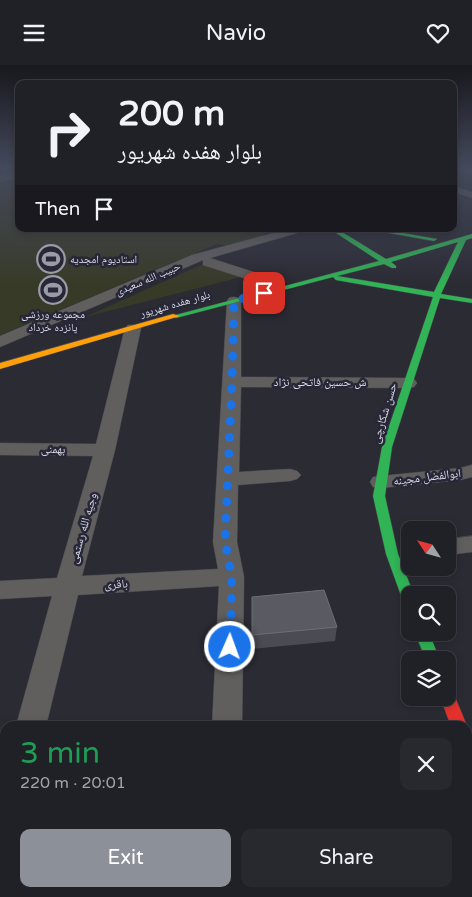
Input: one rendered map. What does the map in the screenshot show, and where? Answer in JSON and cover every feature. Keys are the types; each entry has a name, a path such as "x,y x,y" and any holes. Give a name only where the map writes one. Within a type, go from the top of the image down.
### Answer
{"main road":[{"name":"بلوار هفده شهریور","path":"0,366 328,276 388,257 434,239 472,228"},
{"path":"339,232 388,257"},
{"path":"356,232 408,270"},
{"path":"389,232 434,239"},
{"name":"بلوار هفده شهریور","path":"0,355 270,282 388,257 467,237"},
{"name":"حسن شکارچی","path":"401,553 379,495 387,447 438,288 467,237"},
{"path":"328,276 438,288"},
{"path":"416,281 472,301"},
{"path":"451,706 457,721"}],"street":[{"name":"حبیب الله سعیدی","path":"0,342 197,258 289,232"},
{"path":"208,262 270,282"},
{"path":"227,721 232,577 225,542 234,301"},
{"name":"وجیه الله رستمی","path":"32,721 105,450 133,329"},
{"name":"ش حسین فاتحی نژاد","path":"232,382 408,383"},
{"name":"بهمنی","path":"0,449 105,450"},
{"name":"ابوالفضل مجینه","path":"381,482 460,474 472,471"},
{"path":"228,479 290,475"},
{"path":"456,546 472,544"},
{"name":"باقری","path":"0,590 232,577"}],"green space":[{"name":"مجموعه ورزشی پانزده خرداد","path":"0,208 15,208 15,232 269,232 239,244 217,244 0,335"},
{"path":"203,264 241,277 85,317"}],"building":[{"path":"324,590 337,627 252,635 252,597"}],"traffic: fast":[{"path":"338,232 394,267"},
{"path":"389,232 434,239"},
{"path":"176,316 398,258 472,236"},
{"path":"404,586 392,554 379,496 387,447 437,295 463,239"},
{"path":"336,278 472,301"},
{"path":"425,641 429,651"}],"traffic: slow":[{"path":"0,366 176,316"}],"traffic: jam":[{"path":"451,706 457,721"}],"place":[{"name":"استادیوم امجدیه","path":"51,259"},
{"name":"مجموعه ورزشی پانزده خرداد","path":"53,290"}],"route":[{"path":"230,647 232,577 225,542 234,301 264,293"}]}
